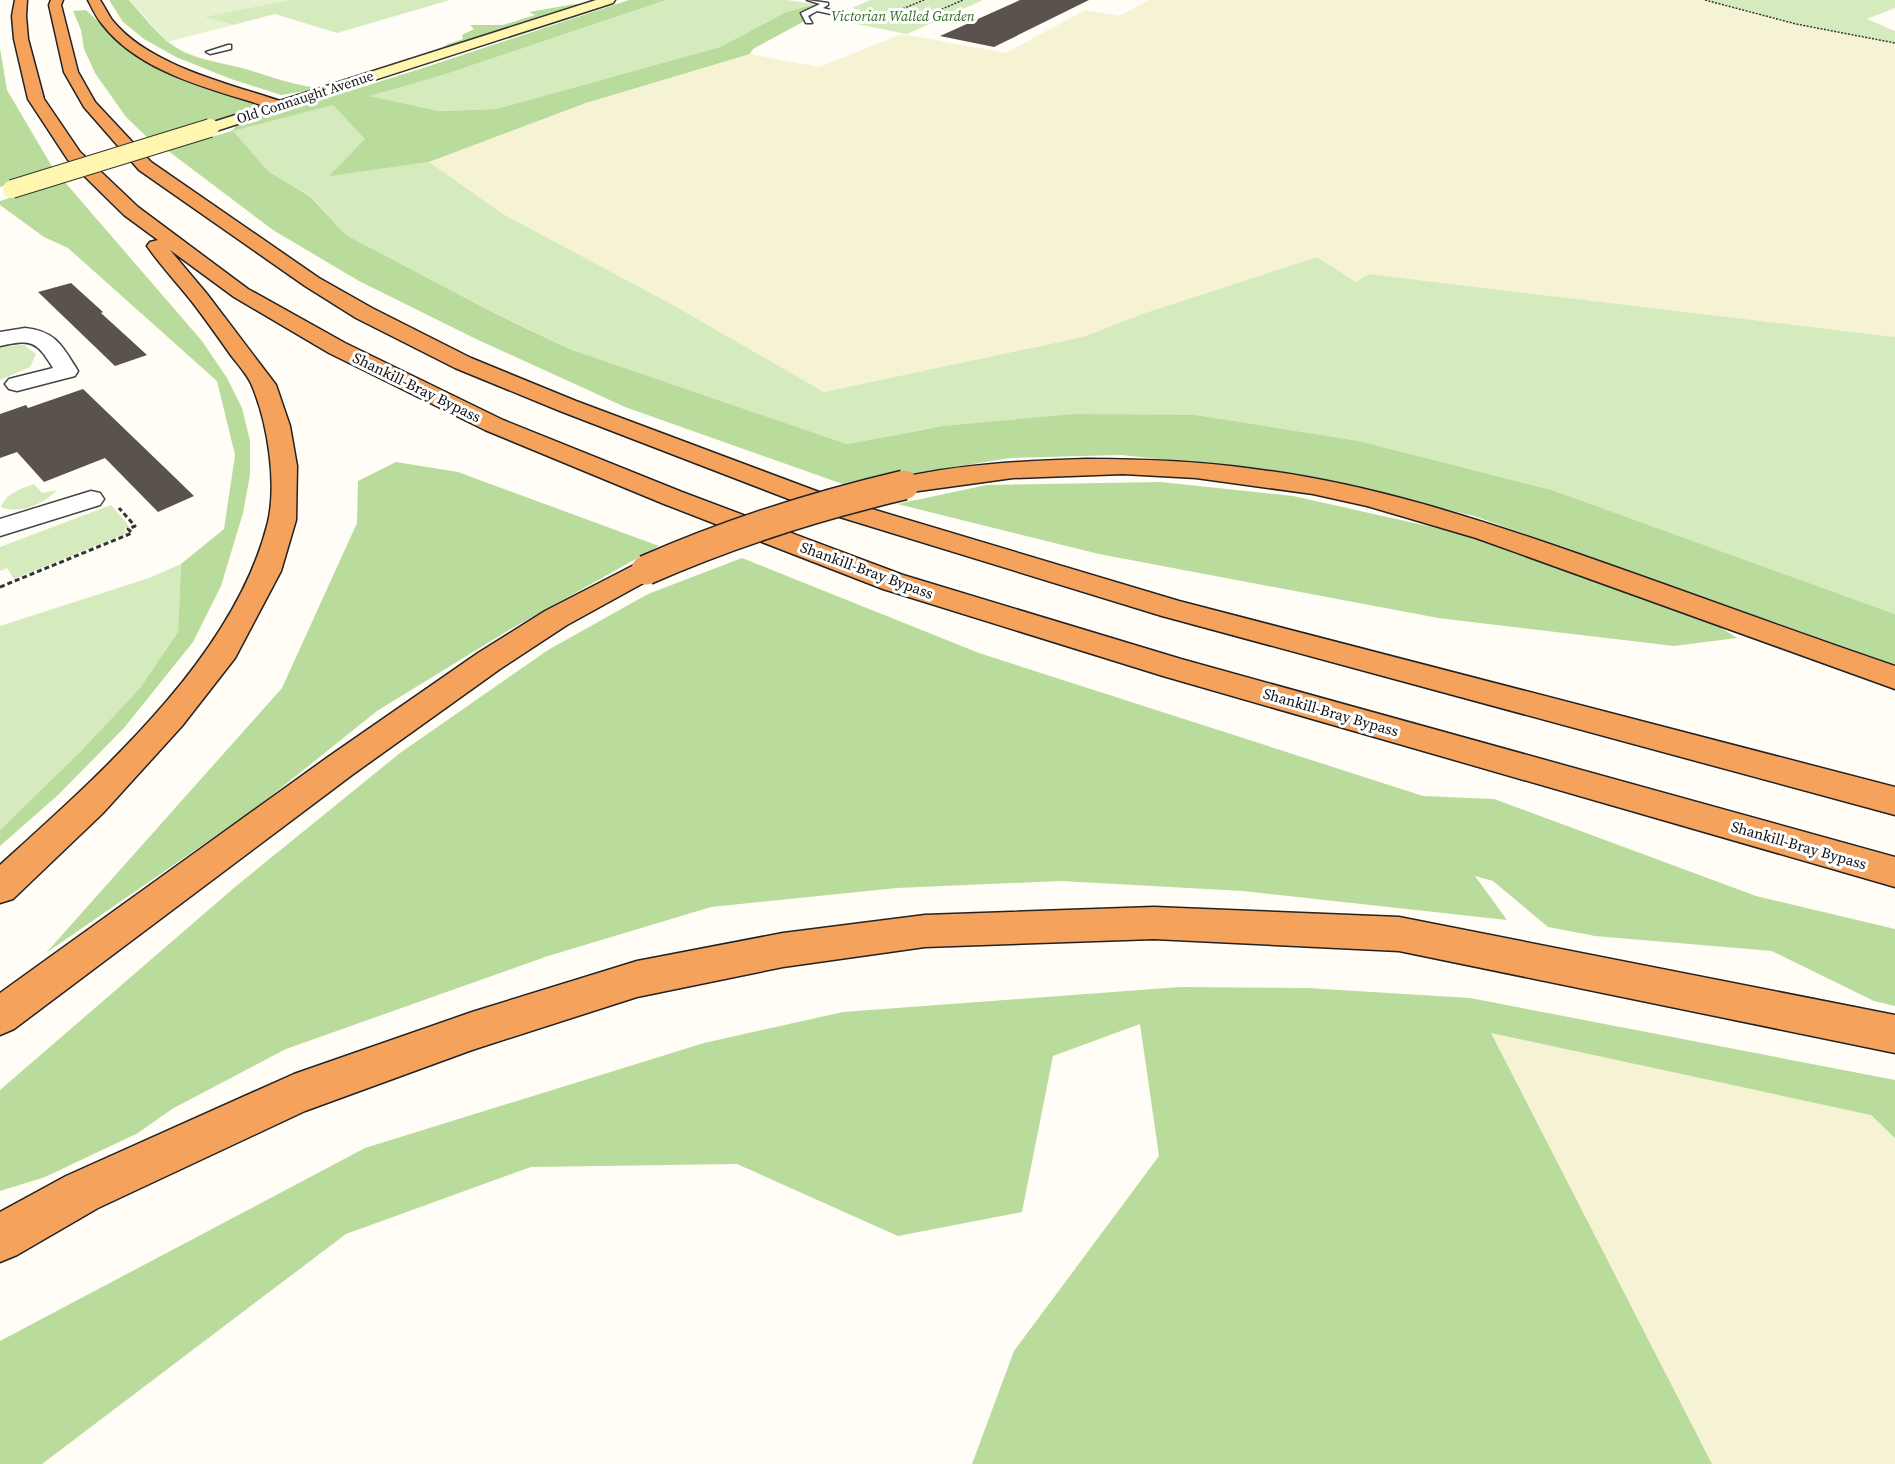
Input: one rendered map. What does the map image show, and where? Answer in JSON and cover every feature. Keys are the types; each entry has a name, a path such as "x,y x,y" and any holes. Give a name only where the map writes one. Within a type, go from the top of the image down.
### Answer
{"highway":[{"name":"Shankill-Bray Bypass","path":"21,0 18,16 21,39 36,99 74,156 131,211 241,293 337,348 484,420 673,498 893,582 1174,668 1895,872"},
{"path":"57,0 56,5 71,72 89,104 145,166 312,282 364,313 463,363 568,406 837,508 1172,609 1895,801"},
{"path":"94,0 99,13 116,33 139,51 192,75 280,106"},
{"path":"0,888 91,803 170,718 224,651 267,571 282,520 284,466 278,426 264,385 200,298 164,256 131,211"},
{"path":"0,1016 340,766 489,661 556,618 646,570 706,543 762,522 846,497 964,474 1073,466 1198,470 1273,480 1380,502 1548,552 1895,678"},
{"path":"0,1239 82,1192 294,1095 472,1031 637,980 783,950 926,931 1154,923 1399,934 1895,1034"}],"street":[{"name":"Old Connaught Avenue","path":"6,191 609,0"},
{"path":"0,339 32,334 48,341 67,371 17,384"},
{"path":"0,528 91,499"}],"lane":[{"path":"809,21 804,15 826,4 810,0"},
{"path":"816,9 845,15"},
{"path":"210,52 228,47"}],"path":[{"path":"890,14 924,0"},
{"path":"919,20 963,0"},
{"path":"1705,0 1796,24 1895,43"},
{"path":"0,587 132,533 128,529 135,526 115,503 91,499"}],"shaded area":[{"path":"1149,0 1705,0 1796,24 1895,43 1895,337 1368,274 1356,282 1317,257 1145,313 1083,337 824,392 673,305 503,214 429,162 586,103 750,54 819,67 902,34 1006,53 1085,10 1119,16"},
{"path":"1490,1032 1872,1115 1895,1138 1895,1464 1712,1464"}],"green space":[{"path":"109,0 129,0 162,36 185,52 206,60 311,87 312,90 281,95 231,79 176,57 144,39 123,22"},
{"path":"130,0 288,0 204,17 233,25 167,42"},
{"path":"288,0 450,0 337,33 275,14 233,25 202,17"},
{"path":"629,0 666,0 443,75 369,96 439,111 496,109 720,47 786,12 815,4 812,17 753,49 750,54 586,103 429,162 329,176 365,139 333,105 233,131 268,171 311,197 346,235 494,313 572,350 847,444 943,426 1075,414 1196,415 1359,441 1552,490 1895,614 1895,665 1474,516 1284,472 1121,455 1011,458 928,471 851,487 625,407 474,338 359,281 273,230 167,150 232,131 236,126 420,69"},
{"path":"666,0 787,0 814,4 786,12 720,47 496,109 439,111 372,97 337,107 366,139 331,175 429,162 503,214 673,305 824,392 1083,337 1145,313 1317,257 1356,282 1368,274 1895,337 1895,614 1552,490 1359,441 1196,415 931,428 847,444 577,352 494,313 346,235 312,197 268,171 232,131 443,75"},
{"name":"Victorian Walled Garden","path":"870,0 983,0 907,34 836,20 861,10 852,8"},
{"path":"1705,0 1895,0 1895,8 1867,19 1895,31 1895,43 1796,24"},
{"path":"575,4 583,5 439,50 463,39 462,35 474,29 470,25 503,25 535,15 529,12"},
{"path":"86,10 132,53 175,74 269,108 153,143 126,117 95,73 84,49 81,30 73,11"},
{"path":"0,48 7,90 54,170 0,187"},
{"path":"63,180 202,341 227,378 242,408 250,441 250,475 243,513 221,586 193,642 124,728 58,795 0,846 0,830 80,752 140,688 178,632 181,564 224,529 235,455 217,381 68,248 44,237 0,205 0,201"},
{"path":"24,345 36,354 30,367 0,380 0,346"},
{"path":"396,462 458,472 659,546 509,630 377,711 256,808 46,953 282,688 357,523 358,481"},
{"path":"1160,482 1293,496 1477,537 1709,620 1737,638 1674,646 1438,618 1099,554 897,504 987,485"},
{"path":"34,484 42,493 57,490 39,504 31,507 16,510 1,507 10,495"},
{"path":"111,505 129,526 124,529 127,533 14,579 7,568 0,571 0,547"},
{"path":"742,558 979,653 1423,796 1494,799 1756,896 1895,929 1895,1006 1874,1001 1772,951 1595,936 1548,927 1493,881 1475,876 1507,920 1243,891 1061,881 897,888 711,907 548,956 286,1049 172,1109 138,1133 45,1177 0,1191 0,1090 235,887 400,753 548,650 648,594"},
{"path":"181,564 178,632 140,688 80,752 0,830 0,626 149,578"},
{"path":"1180,987 1307,988 1470,998 1895,1080 1895,1138 1871,1115 1491,1033 1712,1464 972,1464 1014,1351 1159,1156 1140,1024 1053,1056 1022,1212 898,1236 737,1164 531,1167 346,1234 42,1464 0,1464 0,1341 365,1148 704,1043 843,1012"}],"building":[{"path":"1020,0 1089,0 994,47 940,36"},
{"path":"71,283 147,355 115,366 38,292"},
{"path":"83,389 194,496 158,512 105,458 44,482 17,452 0,458 0,414 26,405 28,408"}]}
